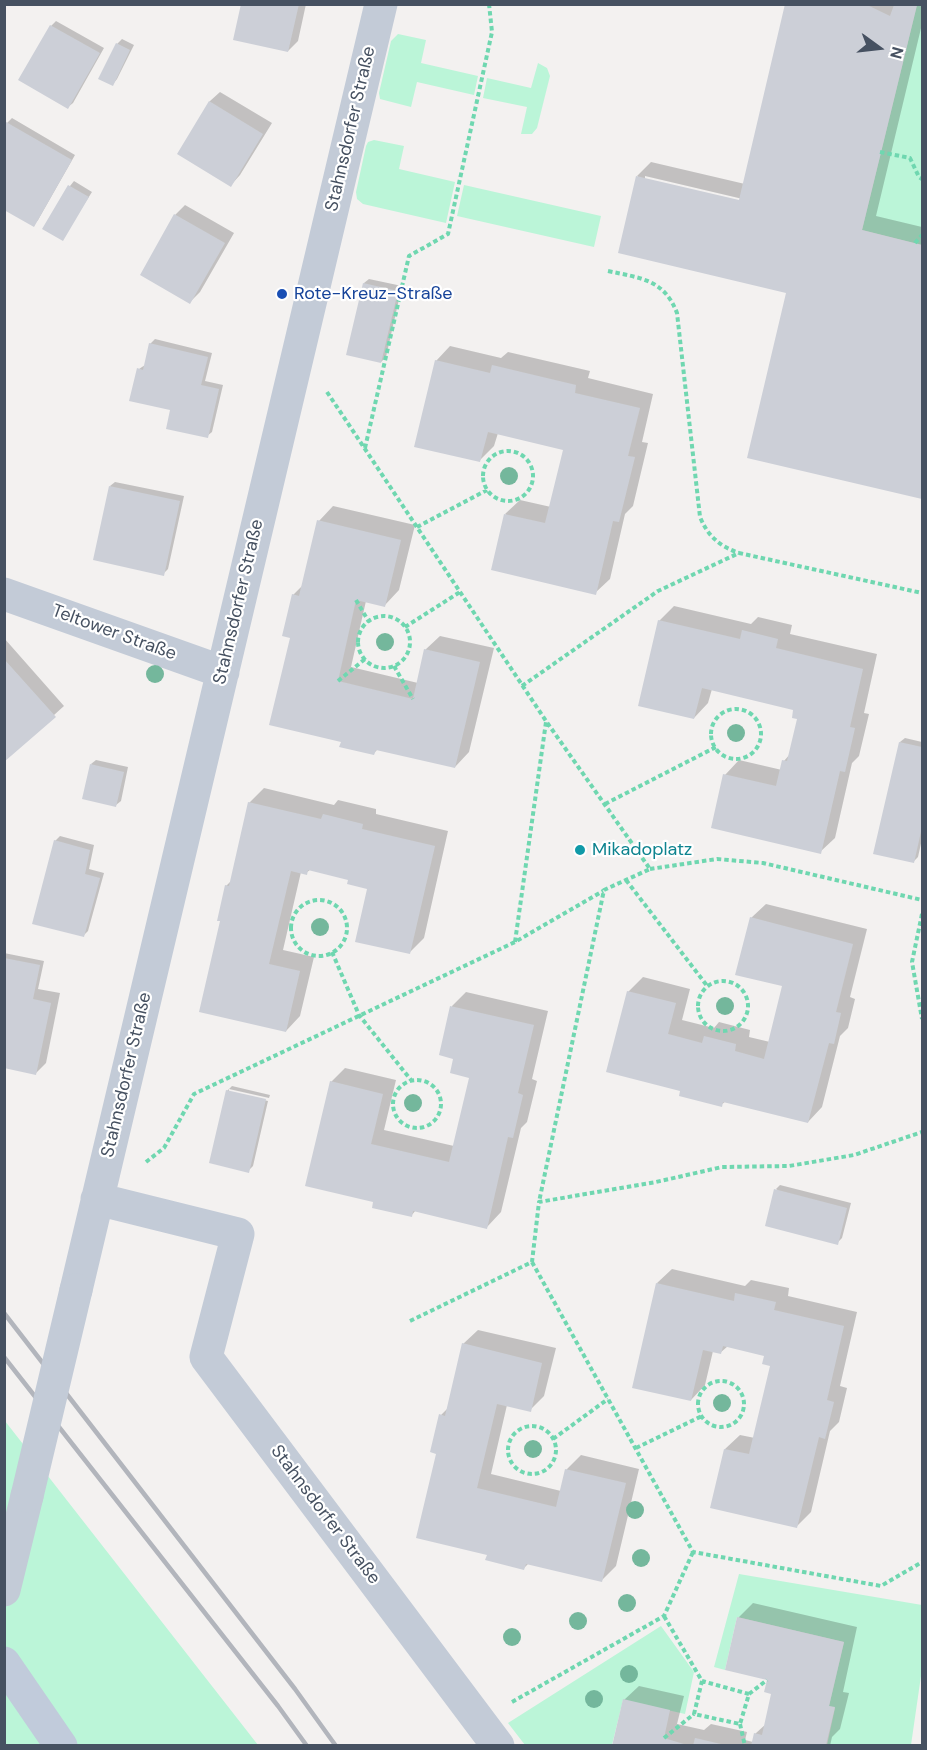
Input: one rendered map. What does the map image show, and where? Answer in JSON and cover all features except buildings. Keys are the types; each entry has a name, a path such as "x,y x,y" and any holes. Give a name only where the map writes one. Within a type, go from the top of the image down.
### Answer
{"street":[{"name":"Stahnsdorfer Straße","path":"4,1590 381,4"},
{"name":"Teltower Straße","path":"4,594 223,672"},
{"name":"Stahnsdorfer Straße","path":"98,1199 238,1234 206,1357 489,1733"},
{"path":"4,1663 60,1746"}],"path":[{"path":"365,449 409,256 448,234 492,32 489,4"},
{"path":"880,152 910,158 922,179"},
{"path":"915,243 922,235"},
{"path":"608,271 639,278 662,288 672,298 677,313 700,517 705,529 713,539 725,548 739,553 922,593"},
{"path":"292,376 323,385 522,686 650,868"},
{"path":"513,451 528,460 534,476 529,492 523,497 507,502 499,500 486,490 483,474 489,459 496,453 513,451"},
{"path":"417,528 486,490"},
{"path":"522,686 658,591 739,553"},
{"path":"405,627 460,592"},
{"path":"356,600 369,622"},
{"path":"384,616 399,621 405,627 410,644 408,654 402,661 394,666 378,668 365,659 358,644 359,636 369,622 384,616"},
{"path":"338,681 365,659"},
{"path":"394,666 413,699"},
{"path":"738,709 752,715 758,721 761,737 758,745 746,756 729,757 716,747 713,740 713,724 723,713 738,709"},
{"path":"515,942 546,721"},
{"path":"604,804 716,747"},
{"path":"145,1162 164,1148 194,1094 515,942 604,890 650,868 717,859 763,863 922,900"},
{"path":"626,880 708,987"},
{"path":"604,890 539,1202 532,1262 693,1552"},
{"path":"309,901 327,901 342,912 346,920 347,930 344,939 332,952 314,955 305,952 293,939 291,930 295,913 309,901"},
{"path":"922,914 912,962 922,1017"},
{"path":"332,952 359,1015 411,1080 427,1082 434,1086 441,1101 437,1116 426,1126 410,1127 397,1118 393,1111 392,1103 398,1088 411,1080"},
{"path":"714,982 730,982 744,992 748,1007 742,1022 728,1030 720,1031 706,1023 699,1009 702,993 708,987 714,982"},
{"path":"539,1202 656,1182 722,1167 789,1166 854,1155 922,1132"},
{"path":"410,1321 532,1262"},
{"path":"718,1381 733,1383 743,1394 743,1409 735,1422 721,1427 707,1422 702,1416 699,1409 701,1394 711,1383 718,1381"},
{"path":"553,1438 608,1399"},
{"path":"636,1449 702,1416"},
{"path":"526,1426 541,1428 553,1438 555,1454 548,1468 541,1472 526,1473 518,1470 509,1457 509,1442 513,1435 526,1426"},
{"path":"489,1733 664,1616 693,1552"},
{"path":"693,1552 881,1586 922,1562"},
{"path":"664,1616 702,1681 694,1714 664,1738"},
{"path":"745,1746 741,1724 749,1694 767,1680"},
{"path":"702,1681 749,1694"},
{"path":"694,1714 741,1724"}],"green space":[{"path":"917,5 922,5 922,245 862,230"},
{"path":"398,34 426,40 421,63 478,76 474,95 417,82 411,107 380,99 379,93 391,41"},
{"path":"538,63 547,68 550,76 537,128 532,134 521,134 527,107 483,98 487,78 531,88"},
{"path":"374,140 404,146 399,169 455,182 446,223 363,204 357,199 356,192 366,146 368,142"},
{"path":"464,185 601,216 594,247 457,216"},
{"path":"5,1421 258,1745 5,1745"},
{"path":"739,1574 922,1605 922,1669 911,1745 827,1745 835,1708 829,1706 844,1642 737,1617 725,1670 714,1667"},
{"path":"661,1626 694,1672 685,1714 623,1700 612,1745 525,1745 508,1723"}],"railway":[{"path":"4,1313 295,1689 336,1746"},
{"path":"4,1357 307,1746"}],"place":[{"name":"Rote-Kreuz-Straße","path":"282,294"},
{"name":"Mikadoplatz","path":"580,850"}]}
